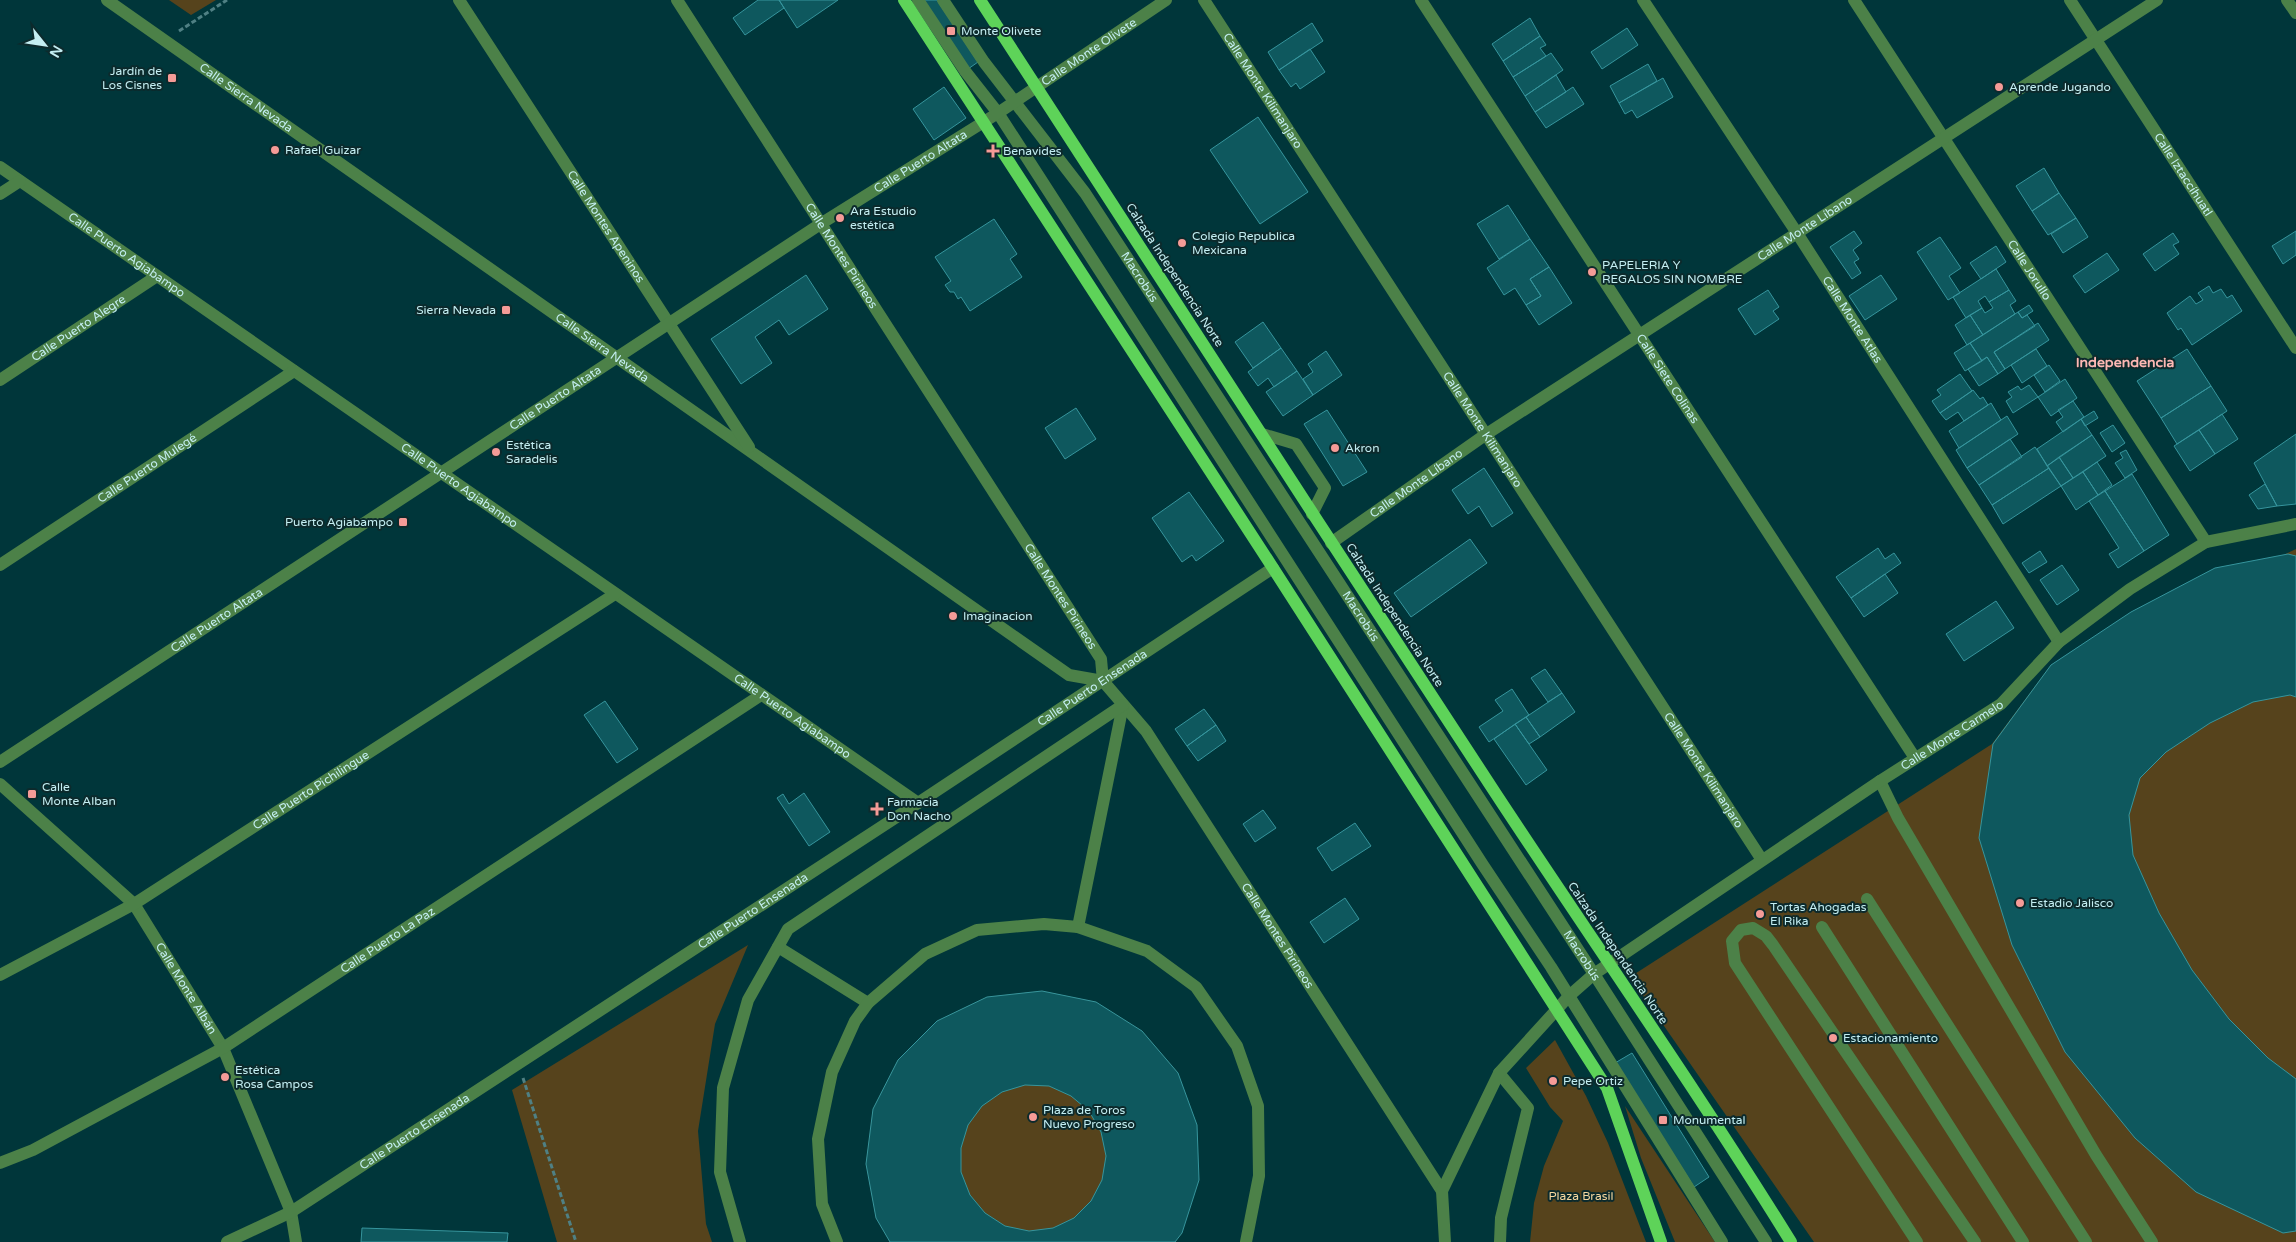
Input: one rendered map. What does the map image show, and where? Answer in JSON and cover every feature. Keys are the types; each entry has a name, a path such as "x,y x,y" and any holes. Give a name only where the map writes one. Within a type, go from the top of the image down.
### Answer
{"main road":[{"path":"904,0 1273,568 1607,1088 1661,1242"},
{"name":"Calzada Independencia Norte","path":"980,0 1331,543 1608,964 1721,1129 1791,1242"}],"street":[{"name":"Calle Sierra Nevada","path":"107,0 1070,675 1103,681"},
{"name":"Calle Montes Apeninos","path":"459,0 753,453"},
{"name":"Calle Montes Pirineos","path":"678,0 1100,659 1103,681 1146,731 1442,1191"},
{"path":"918,0 965,71 998,113 1569,996 1722,1242"},
{"name":"Macrobús","path":"943,0 984,62 1085,194 1594,974 1766,1242"},
{"name":"Calle Monte Olivete","path":"1036,87 1166,0"},
{"name":"Calle Monte Kilimanjaro","path":"1204,0 1762,860"},
{"name":"Calle Siete Colinas","path":"1421,0 1915,758"},
{"name":"Calle Monte Atlas","path":"1643,0 1797,233 2059,642"},
{"name":"Calle Jorullo","path":"1854,0 2206,542"},
{"name":"Calle Iztaccíhuatl","path":"2070,0 2296,348"},
{"name":"Calle Monte Líbano","path":"1331,543 1485,435 2157,0"},
{"path":"2288,0 2296,13"},
{"name":"Calle Puerto Altata","path":"0,762 616,357 1036,87"},
{"name":"Calle Puerto Agiabampo","path":"0,167 918,803"},
{"path":"0,194 20,181"},
{"name":"Calle Puerto Alegre","path":"0,380 157,276"},
{"name":"Calle Puerto Mulegé","path":"0,565 294,371"},
{"path":"1262,434 1296,444 1325,488 1312,514"},
{"name":"Calle Monte Carmelo","path":"1608,964 1880,781 2001,704 2059,642 2130,589 2206,542 2296,524"},
{"name":"Calle Puerto Ensenada","path":"227,1242 291,1212 918,803 1273,568"},
{"name":"Calle Puerto Pichilingue","path":"0,975 134,904 615,594"},
{"name":"Calle Puerto La Paz","path":"0,1163 33,1150 223,1048 761,695"},
{"path":"1078,927 1123,705"},
{"path":"740,1242 720,1172 723,1088 748,1000 788,929 1123,705"},
{"path":"1880,781 1898,818 2096,1155 2152,1242"},
{"name":"Calle Monte Albán","path":"0,784 134,904 223,1048 291,1212 296,1242"},
{"path":"1867,899 2086,1242"},
{"path":"837,1242 822,1204 818,1139 832,1072 855,1022 868,1003 925,954 977,930 1044,924 1078,927 1147,951 1196,987 1237,1046 1258,1106 1259,1176 1246,1242"},
{"path":"1917,1242 1735,963 1732,942 1741,930 1753,928 1766,936 1773,945 1974,1242"},
{"path":"1822,928 2023,1242"},
{"path":"778,947 868,1003"},
{"path":"1445,1242 1442,1191 1499,1074 1569,996 1608,964"},
{"path":"1499,1074 1528,1108 1501,1218 1500,1242"}],"path":[{"path":"166,40 227,0"},
{"path":"519,1064 576,1242"}],"green space":[{"path":"169,0 216,0 191,15"},
{"name":"Estadio Jalisco","path":"2296,549 2296,1242 1814,1242 1630,977 1992,744 2051,665"},
{"path":"748,945 715,1024 698,1131 706,1224 712,1242 557,1242 512,1090"},
{"name":"Plaza de Toros Nuevo Progreso","path":"1042,991 1096,1002 1142,1031 1178,1073 1182,1233 1175,1242 890,1242 876,1218 866,1164 873,1109 898,1060 937,1021 987,997"},
{"name":"Plaza Brasil","path":"1555,1040 1586,1096 1608,1143 1646,1242 1530,1242 1534,1203 1544,1166 1563,1121 1550,1107 1526,1068"},
{"path":"1625,1106 1715,1242 1675,1242 1641,1158"}],"building":[{"path":"758,0 779,0 784,8 745,35 733,18"},
{"path":"779,0 838,0 797,28"},
{"name":"Monte Olivete","path":"923,0 937,0 978,62 968,69"},
{"path":"1530,18 1540,36 1503,61 1492,44"},
{"path":"1312,23 1323,41 1279,70 1268,52"},
{"path":"1627,28 1638,45 1602,69 1591,52"},
{"path":"1540,36 1546,45 1540,48 1546,56 1513,77 1503,61"},
{"path":"1310,49 1325,72 1300,89 1296,83 1291,87 1279,70"},
{"path":"1551,53 1563,70 1525,96 1513,77"},
{"path":"1648,64 1657,81 1619,103 1610,86"},
{"path":"1556,75 1566,92 1535,112 1525,96"},
{"path":"1663,78 1673,97 1637,118 1632,110 1625,114 1619,103"},
{"path":"944,87 966,118 934,140 913,109"},
{"path":"1573,87 1584,104 1546,128 1535,112"},
{"path":"1258,117 1308,192 1260,224 1210,150"},
{"path":"2044,168 2059,193 2032,211 2016,186"},
{"path":"2059,193 2076,218 2048,235 2032,211"},
{"path":"1508,205 1530,239 1499,259 1477,224"},
{"path":"2076,218 2088,237 2063,253 2051,234"},
{"path":"994,219 1017,254 1010,259 1022,277 970,311 961,297 958,299 954,292 950,292 945,285 951,281 935,257"},
{"path":"1854,231 1862,243 1853,250 1859,259 1854,262 1861,273 1852,279 1830,247"},
{"path":"2296,231 2296,255 2283,264 2272,246"},
{"path":"2173,233 2179,242 2173,245 2179,254 2155,271 2143,254"},
{"path":"1940,237 1961,268 1949,276 1960,293 1948,300 1917,252"},
{"path":"1530,239 1549,267 1530,279 1541,296 1526,305 1515,288 1504,295 1487,268"},
{"path":"1996,246 2006,262 1981,279 1970,263"},
{"path":"2107,253 2119,270 2085,293 2073,276"},
{"path":"1549,267 1572,303 1539,325 1526,305 1541,296 1530,279"},
{"path":"1996,269 2009,290 1989,302 1985,296 1978,301 1982,308 1966,318 1953,297"},
{"path":"806,275 828,309 789,335 779,320 755,337 772,363 741,384 711,339"},
{"path":"1881,275 1897,299 1865,320 1849,296"},
{"path":"2209,286 2213,293 2221,289 2227,298 2232,295 2242,311 2192,345 2181,328 2178,330 2167,313 2190,296 2196,304 2203,300 2198,293"},
{"path":"1768,290 1779,307 1773,311 1779,319 1755,335 1738,309"},
{"path":"2009,290 2016,301 2010,305 2015,314 1983,335 1970,315 1982,308 1985,313 1993,308 1989,302"},
{"path":"2029,305 2033,311 2022,318 2018,312"},
{"path":"2018,312 2022,318 2027,315 2035,326 1994,352 2005,369 1998,374 1987,357 1982,361 1970,343"},
{"path":"1970,315 1983,335 1967,345 1955,325"},
{"path":"1263,322 1281,348 1253,368 1235,342"},
{"path":"2038,323 2049,340 2005,369 1994,352"},
{"path":"1970,343 1982,361 1965,371 1954,353"},
{"path":"1281,348 1297,371 1274,387 1268,378 1258,386 1248,372"},
{"path":"2036,349 2047,366 2022,383 2011,365"},
{"path":"2187,349 2211,386 2161,418 2137,381"},
{"path":"1326,351 1342,375 1313,395 1303,379 1313,372 1308,364"},
{"path":"1987,357 1998,374 1979,386 1968,369"},
{"path":"2049,365 2060,381 2045,392 2034,375"},
{"path":"1297,371 1313,395 1283,416 1266,392"},
{"path":"1960,374 1972,391 1940,413 1932,401 1941,395 1937,390"},
{"path":"2065,379 2077,398 2051,416 2038,397"},
{"path":"2029,385 2038,397 2013,413 2006,401 2012,397 2008,392 2018,386 2021,390"},
{"path":"2211,386 2227,411 2177,444 2161,418"},
{"path":"1973,390 1980,399 1983,397 1988,405 1964,421 1958,412 1946,420 1940,413"},
{"path":"2073,401 2084,417 2063,432 2056,422 2063,417 2058,410"},
{"path":"1991,403 2001,420 1959,448 1949,431"},
{"path":"1076,408 1096,439 1065,459 1045,428"},
{"name":"Akron","path":"1327,410 1367,472 1343,486 1304,424"},
{"path":"2094,411 2098,418 2085,426 2081,419"},
{"path":"2222,414 2238,439 2215,454 2199,430"},
{"path":"2007,416 2018,434 1967,468 1956,450"},
{"path":"2081,419 2092,435 2047,466 2037,449"},
{"path":"2113,425 2125,443 2112,452 2100,433"},
{"path":"2199,430 2215,454 2190,471 2174,446"},
{"path":"2296,434 2296,504 2277,506 2254,463"},
{"path":"2092,435 2106,456 2073,478 2059,457"},
{"path":"2010,439 2022,457 1979,485 1967,468"},
{"path":"2035,447 2049,468 1992,505 1979,485"},
{"path":"2126,450 2137,470 2125,478 2115,463 2123,458 2120,453"},
{"path":"2059,457 2073,478 2061,486 2047,466"},
{"path":"2097,462 2112,485 2098,495 2083,472"},
{"path":"1484,468 1513,513 1492,527 1479,506 1468,514 1452,490"},
{"path":"2049,468 2061,486 2003,524 1992,505"},
{"path":"2083,472 2098,495 2076,510 2061,486"},
{"path":"2132,474 2169,535 2144,551 2105,491"},
{"path":"2265,484 2277,506 2258,509 2249,495"},
{"path":"2105,491 2144,551 2118,568 2109,554 2119,548 2089,501"},
{"path":"1189,492 1224,541 1196,561 1192,555 1182,562 1152,518"},
{"path":"1470,539 1487,563 1411,617 1394,593"},
{"path":"1878,548 1885,559 1894,553 1901,563 1851,598 1836,577"},
{"path":"2040,551 2047,562 2029,573 2022,563"},
{"path":"2288,554 2296,556 2296,697 2290,695 2253,702 2210,723 2166,752 2140,778 2129,815 2133,855 2159,913 2192,970 2229,1019 2268,1058 2296,1079 2296,1231 2283,1233 2196,1192 2135,1138 2065,1052 2012,945 1979,838 1993,744 2051,665 2131,612 2215,568"},
{"path":"2062,565 2079,590 2057,605 2040,580"},
{"path":"1885,574 1898,593 1864,617 1851,598"},
{"path":"1996,601 2014,628 1964,661 1946,634"},
{"path":"1545,669 1562,693 1548,702 1531,678"},
{"path":"1512,689 1529,715 1489,742 1479,727 1503,711 1495,700"},
{"path":"1562,693 1575,712 1540,737 1526,717"},
{"path":"605,701 638,749 617,763 584,715"},
{"path":"1204,709 1216,725 1187,746 1175,729"},
{"path":"1526,717 1540,737 1529,744 1515,724"},
{"path":"1515,724 1547,770 1526,785 1494,739"},
{"path":"1216,725 1226,741 1198,761 1187,746"},
{"path":"804,793 830,832 809,846 777,798 783,794 789,804"},
{"path":"1263,810 1276,828 1255,842 1243,824"},
{"path":"1355,823 1371,846 1332,871 1317,848"},
{"path":"1345,898 1359,919 1324,943 1310,922"},
{"name":"Plaza de Toros Nuevo Progreso","path":"1042,991 1096,1002 1142,1031 1178,1073 1197,1125 1199,1180 1182,1233 1175,1242 890,1242 876,1218 866,1164 873,1109 898,1060 937,1021 987,997","holes":["1025,1085 1049,1086 1071,1096 1089,1111 1101,1132 1106,1156 1102,1180 1091,1201 1074,1218 1053,1228 1029,1231 1005,1226 985,1213 970,1195 961,1172 961,1148 968,1125 982,1106 1002,1092"]},
{"name":"Monumental","path":"1632,1053 1709,1177 1694,1187 1615,1063"},
{"path":"362,1228 508,1233 507,1242 361,1242"}],"place":[{"name":"Monte Olivete","path":"951,31"},
{"name":"Jardín de Los Cisnes","path":"172,78"},
{"name":"Aprende Jugando","path":"1999,87"},
{"name":"Rafael Guizar","path":"275,150"},
{"name":"Benavides","path":"993,151"},
{"name":"Ara Estudio estética","path":"840,218"},
{"name":"Colegio Republica Mexicana","path":"1182,243"},
{"name":"PAPELERIA Y REGALOS SIN NOMBRE","path":"1592,272"},
{"name":"Sierra Nevada","path":"506,310"},
{"name":"Akron","path":"1335,448"},
{"name":"Estética Saradelis","path":"496,452"},
{"name":"Puerto Agiabampo","path":"403,522"},
{"name":"Imaginacion","path":"953,616"},
{"name":"Calle Monte Alban","path":"32,794"},
{"name":"Farmacia Don Nacho","path":"877,809"},
{"name":"Estadio Jalisco","path":"2020,903"},
{"name":"Tortas Ahogadas El Rika","path":"1760,914"},
{"name":"Estacionamiento","path":"1833,1038"},
{"name":"Estética Rosa Campos","path":"225,1077"},
{"name":"Pepe Ortiz","path":"1553,1081"},
{"name":"Plaza de Toros Nuevo Progreso","path":"1033,1117"},
{"name":"Monumental","path":"1663,1120"}],"district":[{"name":"Independencia","path":"2125,362"}]}
